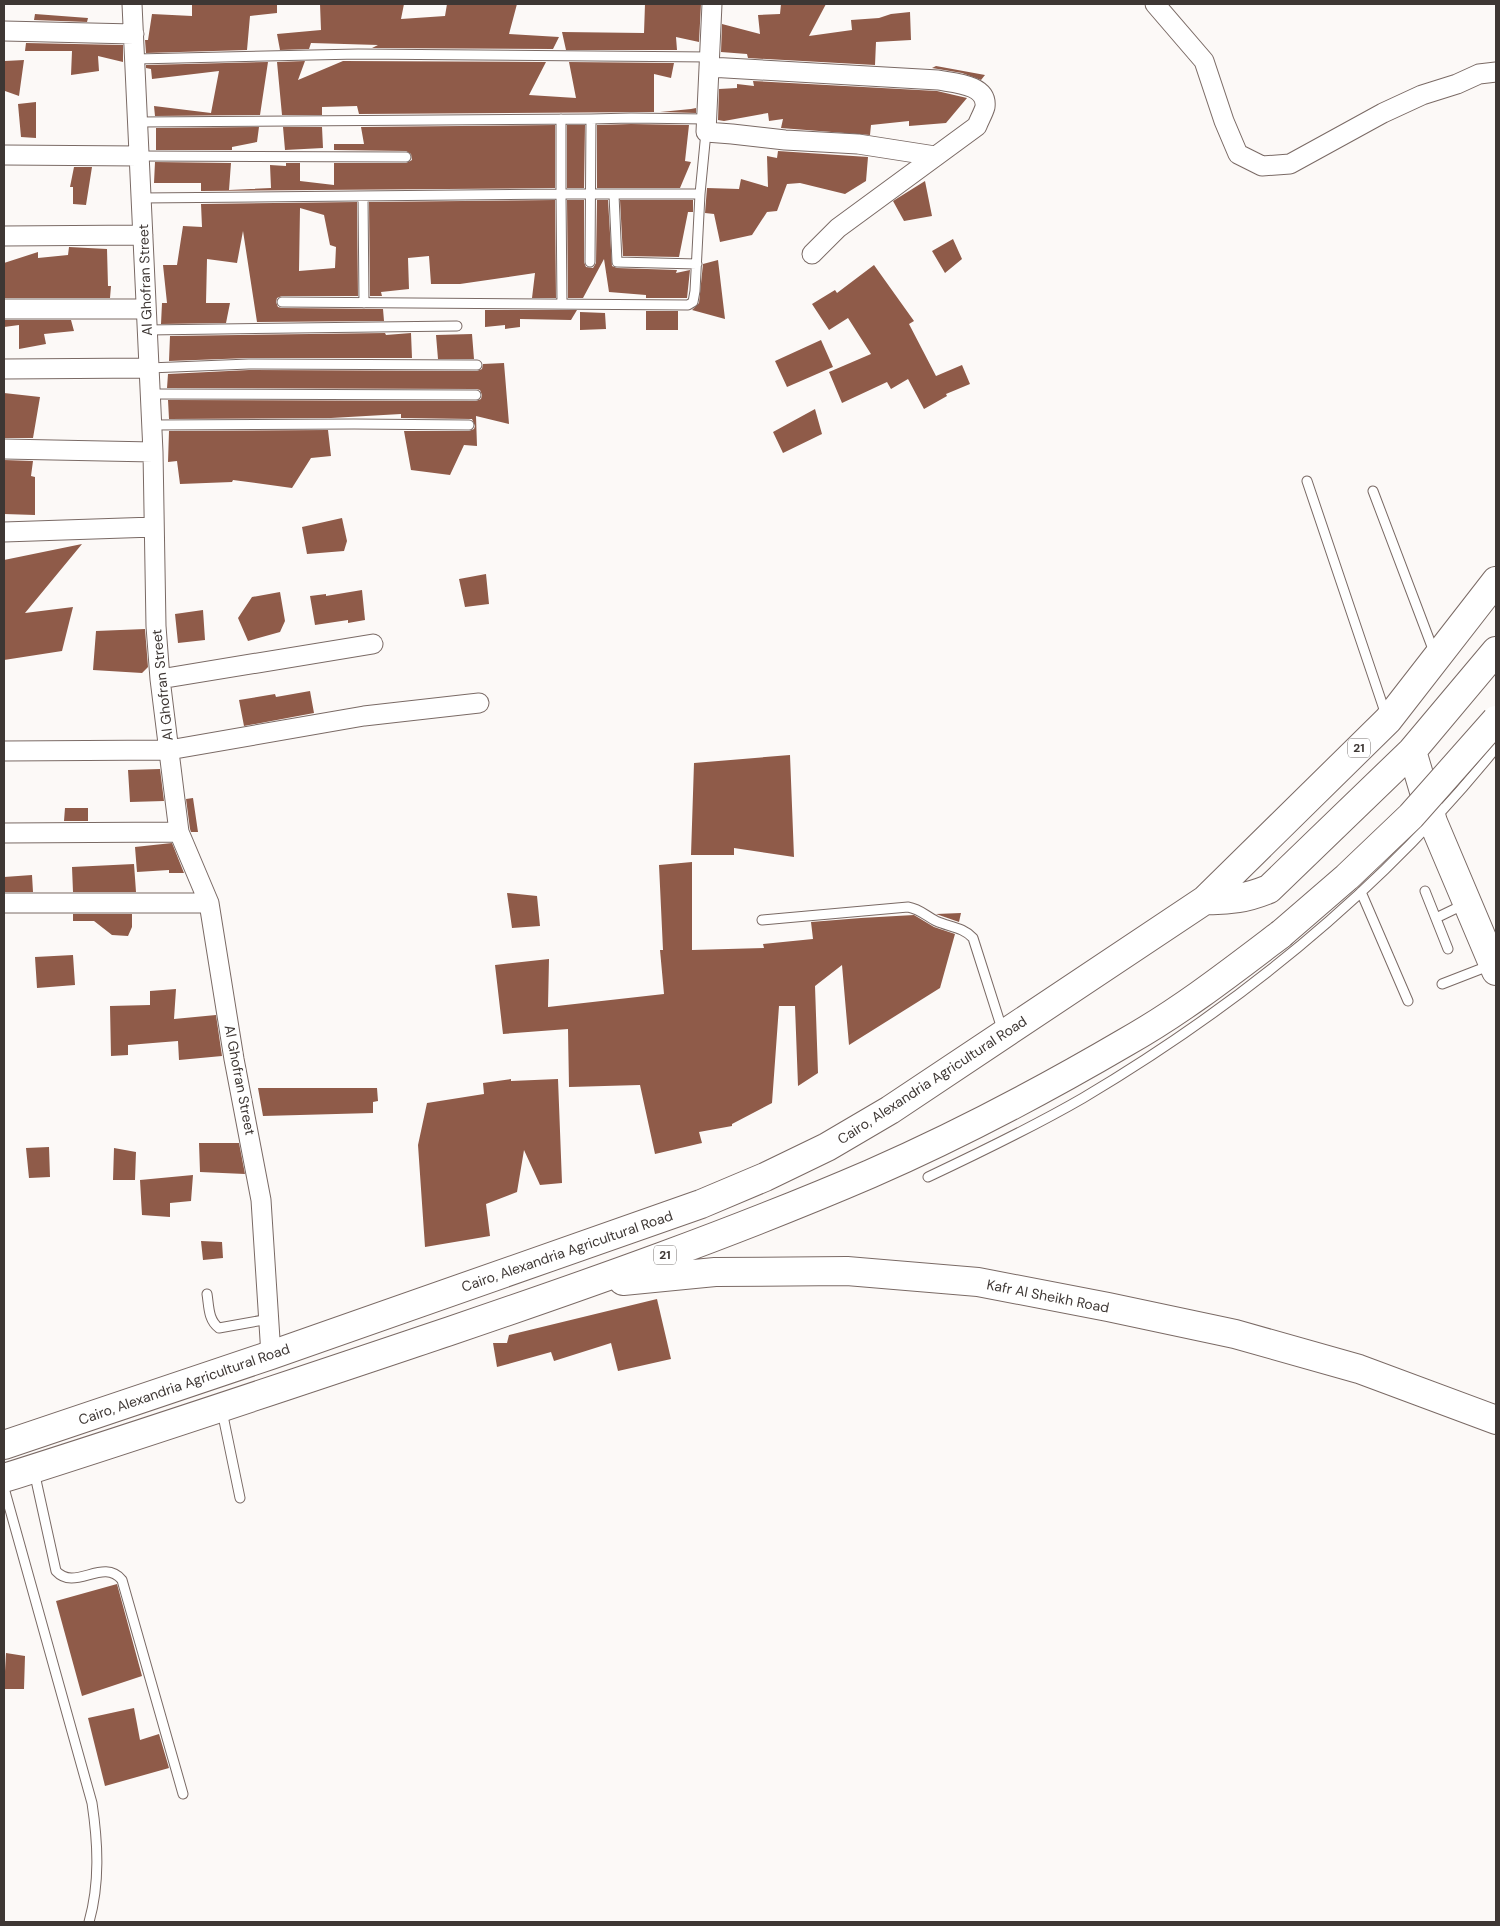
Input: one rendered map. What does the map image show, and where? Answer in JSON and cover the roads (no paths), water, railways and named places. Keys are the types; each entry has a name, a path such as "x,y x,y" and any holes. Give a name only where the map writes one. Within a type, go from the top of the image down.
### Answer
{"highway":[{"name":"Cairo, Alexandria Agricultural Road","path":"4,1445 271,1355 692,1207 765,1177 827,1147 890,1110 1205,900 1388,720 1496,581"},
{"path":"1205,900 1234,900 1249,897 1269,889 1412,751 1496,651"},
{"name":"21","path":"4,1478 221,1408 584,1285 784,1210 874,1173 961,1131 1128,1041 1206,990 1281,934 1347,877 1411,816 1496,720"},
{"path":"1412,751 1433,822 1495,967"},
{"name":"Kafr Al Sheikh Road","path":"584,1285 716,1272 800,1271 847,1271 978,1282 1235,1334 1359,1370 1496,1420"}],"street":[{"name":"Al Ghofran Street","path":"132,4 142,198 152,452 156,626 160,679 179,832 209,903 234,1058 261,1200 271,1355"},
{"path":"712,4 706,126 732,134 785,140 858,144 935,156"},
{"path":"1154,4 1204,62 1224,121 1238,154 1262,166 1290,164 1383,113 1422,95 1457,84 1479,74 1496,72"},
{"path":"4,32 134,34"},
{"path":"709,62 938,80 965,85 978,90 984,99 984,108 977,126 838,228 812,254"},
{"path":"4,154 139,156"},
{"path":"4,236 143,235"},
{"path":"4,309 146,309"},
{"path":"4,369 149,368"},
{"path":"4,449 152,452"},
{"path":"4,532 154,527"},
{"path":"160,679 373,644"},
{"path":"4,751 170,750 364,716 479,703"},
{"path":"4,834 179,832"},
{"path":"4,903 209,903"}],"lane":[{"path":"136,59 358,54 709,62"},
{"path":"560,118 562,304"},
{"path":"138,122 631,118 706,126 695,291 693,302 688,305 282,302"},
{"path":"590,262 591,119"},
{"path":"139,156 406,157"},
{"path":"142,198 700,194"},
{"path":"614,195 617,262 697,264"},
{"path":"363,196 364,303"},
{"path":"147,330 457,326"},
{"path":"149,368 249,364 477,364"},
{"path":"150,394 476,395"},
{"path":"151,425 469,425"},
{"path":"1307,481 1388,720"},
{"path":"1373,491 1437,658"},
{"path":"928,1177 1023,1130 1082,1098 1156,1052 1250,985 1361,892 1433,822 1496,748"},
{"path":"1424,891 1448,949"},
{"path":"1361,892 1408,1001"},
{"path":"1436,918 1467,903"},
{"path":"762,920 908,907 918,909 935,920 962,930 973,938 1004,1034"},
{"path":"1442,984 1495,967"},
{"path":"208,1294 211,1319 219,1328 269,1319"},
{"path":"221,1408 240,1498"},
{"path":"34,1469 56,1571 68,1579 105,1571 111,1572 122,1580 183,1794"},
{"path":"4,1488 92,1803 98,1859 96,1887 89,1922"}]}
